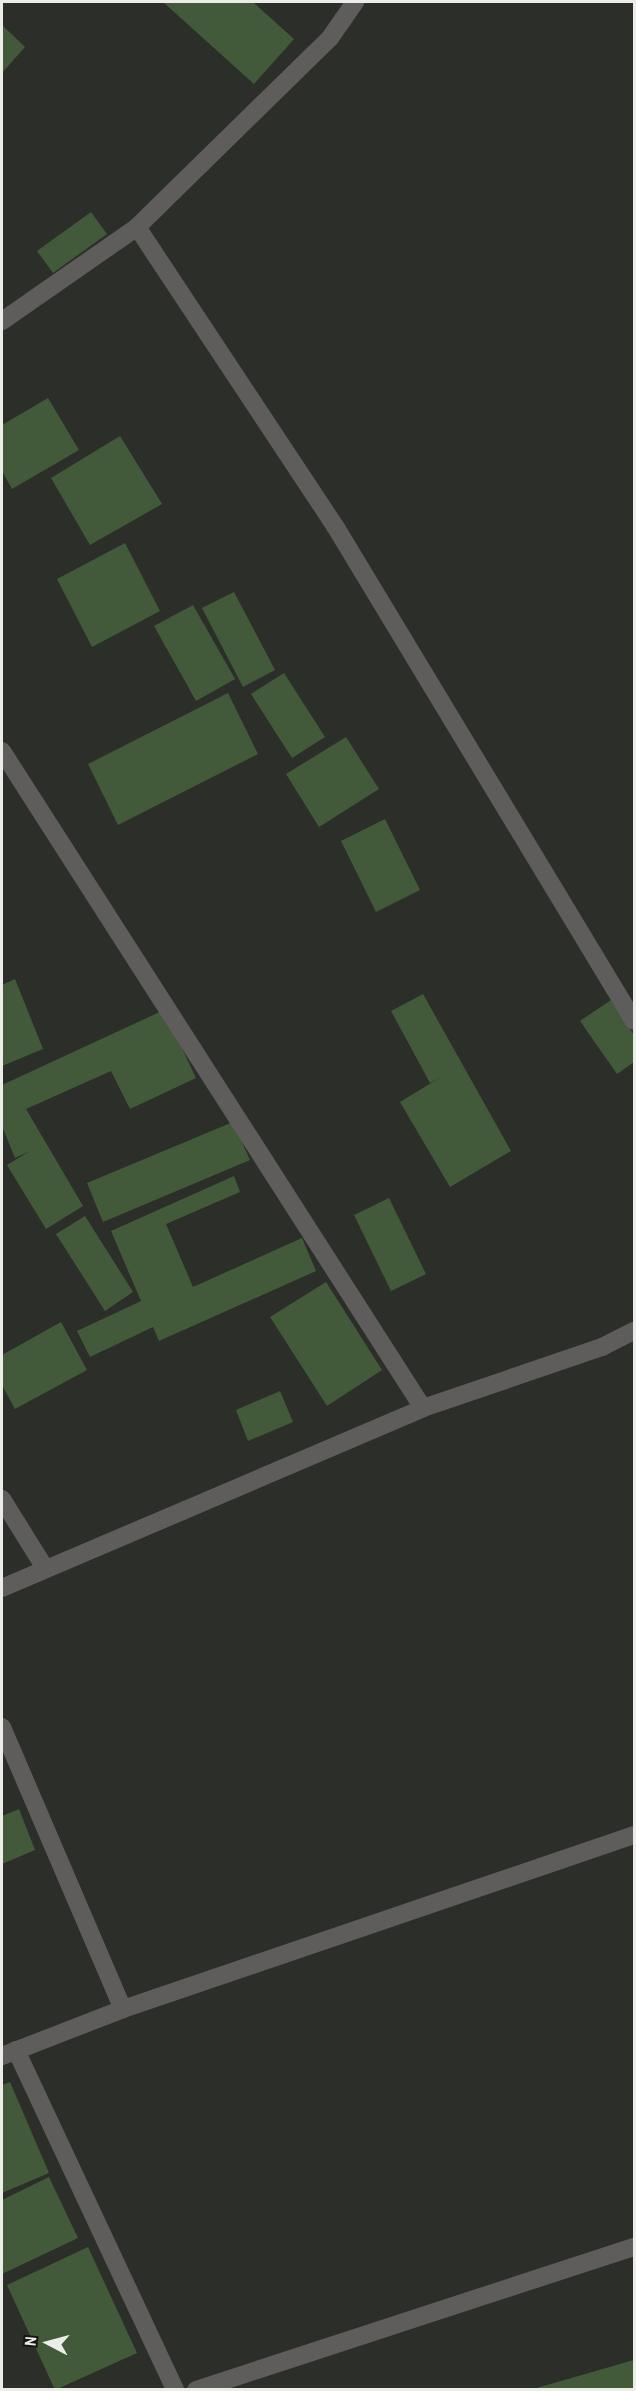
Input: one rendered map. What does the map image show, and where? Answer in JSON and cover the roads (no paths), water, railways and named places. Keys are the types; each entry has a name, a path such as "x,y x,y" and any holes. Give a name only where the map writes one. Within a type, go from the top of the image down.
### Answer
{"street":[{"path":"2,321 137,227 330,38 355,2"},
{"path":"137,227 334,526 634,1020"},
{"path":"2,752 423,1408"},
{"path":"2,1588 423,1408 602,1347 634,1331"},
{"path":"2,1499 45,1568"},
{"path":"2,1727 123,2009"},
{"path":"175,2390 9,2053 123,2009 634,1835"},
{"path":"196,2390 634,2247"}]}
